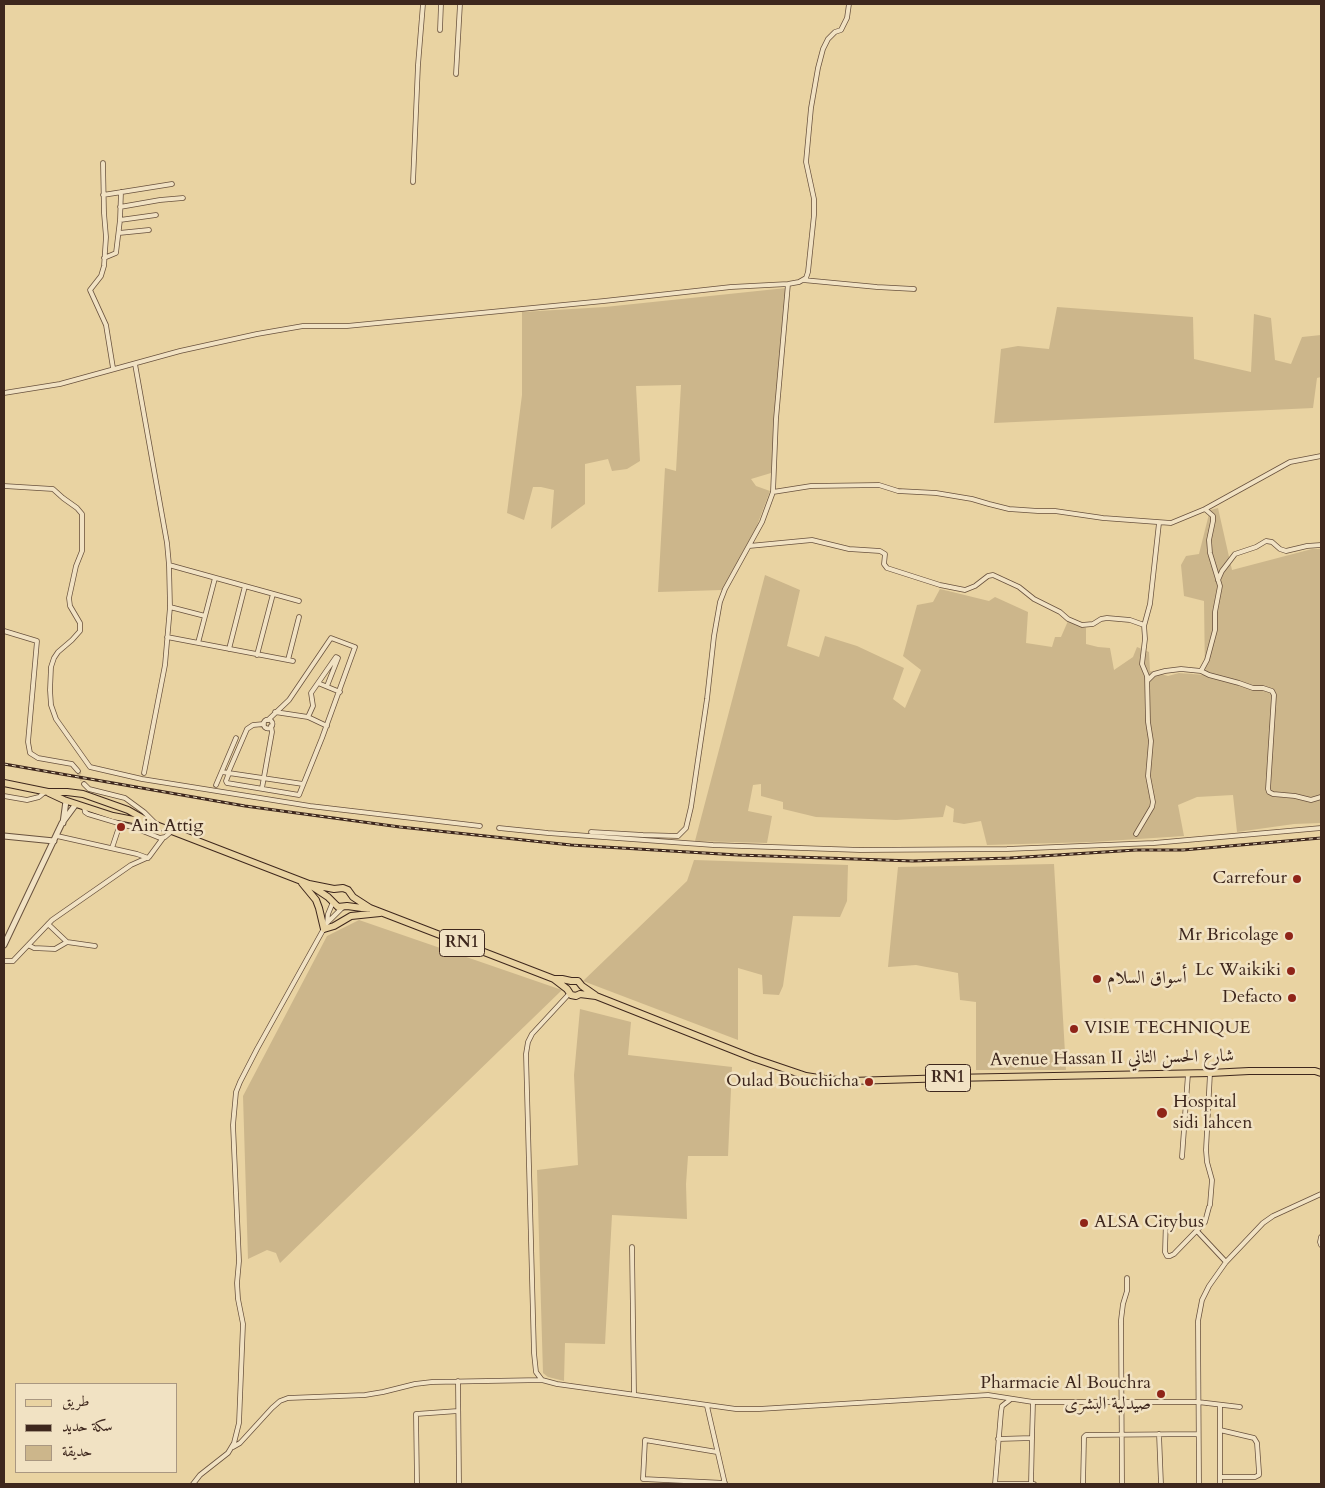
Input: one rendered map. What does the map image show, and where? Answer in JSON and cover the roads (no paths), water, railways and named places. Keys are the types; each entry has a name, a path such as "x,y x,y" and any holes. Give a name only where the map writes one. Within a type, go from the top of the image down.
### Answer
{"main road":[{"path":"4,784 47,792 78,793 122,808 150,824"},
{"path":"47,792 120,822 158,826 300,880 309,884 336,906 344,906 350,901 350,894 346,889 309,884"},
{"path":"75,804 73,796 78,793"},
{"path":"120,822 126,815 122,808"},
{"path":"300,880 316,900 326,926 334,926 351,916 381,912"},
{"path":"332,901 332,893 337,888"},
{"name":"RN1","path":"350,894 370,908 554,979 571,981"},
{"name":"RN1","path":"344,906 370,908"},
{"name":"RN1","path":"554,979 568,992"},
{"path":"571,981 578,981 582,986 580,994 576,996 568,992 568,985 571,981"},
{"name":"Avenue Hassan II شارع الحسن الثاني","path":"582,986 596,996 753,1058 806,1076 826,1079 851,1081 1319,1070"},
{"name":"Avenue Hassan II شارع الحسن الثاني","path":"580,994 596,996"}],"street":[{"path":"413,182 418,66 423,4"},
{"path":"440,30 441,4"},
{"path":"456,74 460,4"},
{"path":"803,280 808,272 814,207 806,162 811,108 823,49 832,34 841,30 847,18 849,4"},
{"path":"103,163 106,237 104,258 101,276 90,290 104,321 113,368"},
{"path":"103,195 172,184"},
{"path":"104,258 116,253 121,192"},
{"path":"120,207 183,198"},
{"path":"120,220 156,215"},
{"path":"119,233 150,230"},
{"path":"4,393 60,384 180,351 303,326 356,325 731,287 788,284 803,280 914,289"},
{"path":"591,832 678,836 686,828 691,807 720,602 723,593 762,522 773,492 776,419 788,284"},
{"path":"135,364 167,543 170,607 165,665 144,773"},
{"path":"773,492 811,486 879,485 898,491 936,493 972,499 1009,509 1055,511 1103,518 1174,523 1205,509 1290,462 1321,456"},
{"path":"4,486 53,489 78,508 82,514 82,547 69,598 70,606 80,623 80,631 54,658 51,667 50,690 51,705 56,719 90,767 142,779 310,806 480,826"},
{"path":"1201,671 1215,630 1215,612 1220,590 1210,553 1209,540 1213,516 1205,509"},
{"path":"1136,834 1152,803 1148,776 1151,741 1148,722 1147,681 1146,672 1142,664 1145,639 1144,626 1150,604 1159,522"},
{"path":"749,546 812,540 849,549 880,551 885,554 884,564 887,568 940,584 965,590 993,575 1018,586 1034,599 1060,612 1068,619 1082,624 1093,624 1107,618 1130,620 1144,626"},
{"path":"1218,580 1237,552 1256,547 1266,541 1272,542 1280,549 1286,550 1321,545"},
{"path":"169,565 299,601"},
{"path":"1216,571 1226,566"},
{"path":"198,643 215,578"},
{"path":"229,649 244,586"},
{"path":"257,655 273,594"},
{"path":"170,607 205,616"},
{"path":"167,637 291,661 299,617"},
{"path":"4,631 37,641 28,742 30,753 38,758 72,764 78,771"},
{"path":"331,638 356,646 299,795 227,783 226,781 247,729 264,724 265,720 268,720 275,712 289,700 331,638"},
{"path":"308,717 313,706 311,693 336,657 338,658 327,686"},
{"path":"1147,681 1154,674 1181,669 1201,671 1253,688 1263,688 1272,691 1274,695 1268,789 1273,794 1296,796 1311,800 1321,797"},
{"path":"318,683 340,692"},
{"path":"275,712 308,717 327,726"},
{"path":"262,788 272,732 272,722 268,720"},
{"path":"264,724 267,728 271,726"},
{"path":"216,785 236,738"},
{"path":"222,772 304,784"},
{"path":"84,784 89,788 131,802 158,826"},
{"path":"4,796 30,800 47,792"},
{"path":"118,797 122,808"},
{"path":"4,945 56,838 62,823 66,801"},
{"path":"62,823 75,804"},
{"path":"112,848 120,822 163,838"},
{"path":"499,828 713,845 860,850 1007,849 1154,843 1321,828"},
{"path":"4,961 13,961 48,924 132,865 148,858 153,854 163,838 172,831"},
{"path":"4,836 56,838 112,848 148,858"},
{"path":"326,926 332,901"},
{"path":"193,1484 200,1475 224,1456 232,1447 238,1432 239,1423 243,1324 237,1288 239,1261 234,1124 236,1092 256,1049 326,926 344,906"},
{"path":"48,924 66,942 95,946"},
{"path":"28,945 34,948 55,949 66,942"},
{"path":"542,1380 536,1372 534,1353 526,1054 528,1042 532,1034 568,992"},
{"path":"1166,1218 1165,1252 1167,1256 1174,1254 1206,1220 1212,1180 1206,1150 1210,1073"},
{"path":"1182,1156 1188,1074"},
{"path":"1198,1484 1198,1321 1200,1305 1209,1286 1226,1262 1269,1218 1321,1194"},
{"path":"1197,1231 1226,1262"},
{"path":"1321,1237 1321,1245"},
{"path":"632,1247 634,1394"},
{"path":"1122,1484 1121,1320 1127,1291 1127,1278"},
{"path":"232,1447 240,1443 272,1408 280,1401 288,1398 365,1395 422,1383 458,1381 542,1380 557,1384 707,1406 750,1410 988,1394 1033,1402 1198,1402 1240,1407"},
{"path":"458,1381 458,1484"},
{"path":"1011,1399 1002,1406 995,1484 1033,1484 1033,1402"},
{"path":"1220,1405 1220,1484"},
{"path":"707,1406 725,1484 644,1479 645,1440 717,1452"},
{"path":"417,1484 416,1414 458,1411"},
{"path":"1220,1430 1254,1438 1257,1443 1260,1472 1255,1477 1220,1477"},
{"path":"1160,1434 1161,1484"},
{"path":"1083,1484 1085,1435 1198,1434"},
{"path":"998,1438 1032,1438"}],"tunnel":[{"path":"78,771 84,784"}],"railway":[{"path":"4,764 245,806 400,827 571,845 738,855 913,861 1010,858 1136,850 1183,850 1321,838"}],"place":[{"name":"Ain Attig","path":"121,827"},
{"name":"Carrefour","path":"1297,879"},
{"name":"Mr Bricolage","path":"1289,936"},
{"name":"Lc Waikiki","path":"1291,971"},
{"name":"أسواق السلام","path":"1097,979"},
{"name":"Defacto","path":"1292,998"},
{"name":"VISIE TECHNIQUE","path":"1074,1029"},
{"name":"Oulad Bouchicha","path":"869,1082"},
{"name":"Hospital sidi lahcen","path":"1162,1113"},
{"name":"ALSA Citybus","path":"1084,1223"},
{"name":"Pharmacie Al Bouchra صيدلية البشرى","path":"1161,1394"}]}
